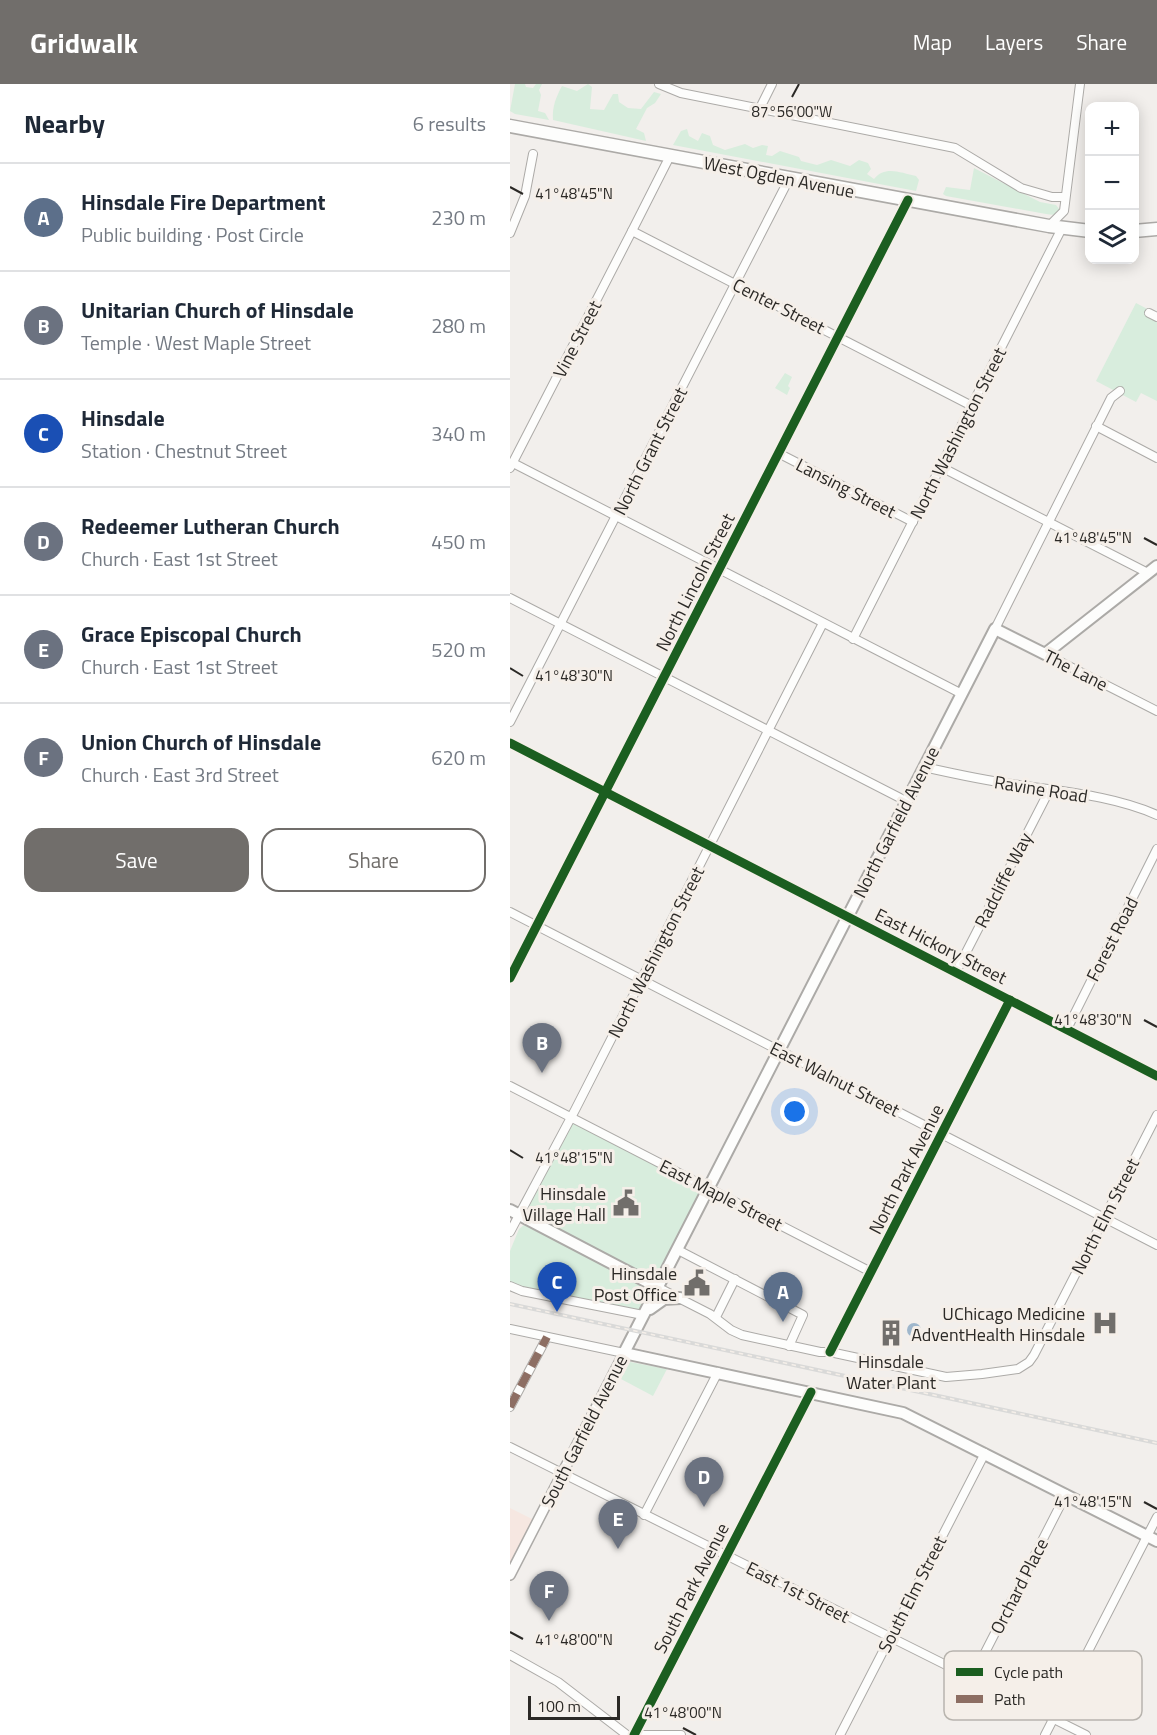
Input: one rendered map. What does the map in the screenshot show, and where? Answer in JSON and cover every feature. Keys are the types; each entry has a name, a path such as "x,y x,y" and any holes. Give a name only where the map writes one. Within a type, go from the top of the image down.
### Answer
{"main road":[{"name":"West Ogden Avenue","path":"510,126 789,179 1085,230"},
{"path":"1139,231 1157,229"},
{"path":"1045,654 1157,566"},
{"name":"The Lane","path":"995,629 1045,654"},
{"name":"North Garfield Avenue","path":"659,1288 995,629"},
{"path":"514,1213 659,1288"},
{"name":"South Garfield Avenue","path":"624,1353 659,1288"},
{"path":"643,1316 661,1301 668,1298 680,1298"},
{"path":"624,1353 903,1413 1152,1538"}],"street":[{"path":"659,84 681,93 955,148 1021,188 1052,197 1065,197"},
{"path":"760,108 772,84"},
{"path":"1075,229 1064,211 1080,84"},
{"path":"510,233 525,196 533,154"},
{"path":"632,231 670,156"},
{"name":"North Grant Street","path":"510,722 789,179"},
{"name":"North Lincoln Street","path":"510,978 908,200"},
{"name":"North Washington Street","path":"853,639 972,406 1064,211"},
{"name":"Vine Street","path":"511,466 632,231"},
{"name":"Center Street","path":"632,231 972,406"},
{"path":"1149,313 1157,317"},
{"name":"North Garfield Avenue","path":"995,629 1110,398 1120,390"},
{"path":"1096,426 1157,458"},
{"name":"Lansing Street","path":"780,454 913,522"},
{"path":"511,466 616,516 962,694"},
{"path":"941,467 1148,573"},
{"path":"510,598 906,801"},
{"name":"North Washington Street","path":"510,1232 514,1213 571,1117 824,623"},
{"name":"The Lane","path":"1045,654 1156,709"},
{"name":"East Hickory Street","path":"510,743 1157,1076"},
{"name":"Ravine Road","path":"924,767 1123,804 1157,815"},
{"name":"Radcliffe Way","path":"956,972 1050,789"},
{"name":"Forest Road","path":"1067,1029 1157,849"},
{"name":"East Walnut Street","path":"510,912 1157,1245"},
{"name":"North Park Avenue","path":"831,1352 1010,1000"},
{"name":"East Maple Street","path":"510,1086 871,1272"},
{"name":"North Elm Street","path":"659,1288 716,1317 731,1330 742,1335 789,1346 831,1352 946,1377 1018,1369 1029,1362 1157,1115"},
{"path":"678,1250 803,1316 789,1346"},
{"path":"716,1317 735,1279"},
{"path":"510,1286 522,1291 643,1316"},
{"path":"510,1329 624,1353"},
{"path":"510,1407 547,1337"},
{"name":"South Garfield Avenue","path":"510,1575 624,1353"},
{"path":"644,1515 718,1372"},
{"name":"South Park Avenue","path":"634,1735 811,1392"},
{"name":"East 1st Street","path":"510,1447 944,1664"},
{"name":"South Elm Street","path":"840,1735 985,1453"},
{"name":"Orchard Place","path":"986,1651 1066,1494"},
{"path":"1090,1651 1152,1538 1157,1517"},
{"path":"510,1655 558,1682 627,1735"},
{"path":"1045,1735 1052,1720"},
{"name":"East 1st Street","path":"1055,1720 1086,1735"},
{"path":"644,1735 681,1735"}],"shaded area":[{"path":"510,1508 536,1521 510,1570"}],"green space":[{"path":"515,84 525,84 526,87 533,88 536,84 542,84 539,90 541,95 538,111 545,113 549,120 510,111"},
{"path":"588,84 592,87 590,109 604,110 613,94 618,94 619,102 628,108 641,109 654,92 661,94 655,103 647,108 636,129 644,133 646,141 553,120 555,102 562,86 577,91"},
{"path":"687,129 689,136 698,141 702,133 710,136 713,145 725,150 745,144 753,148 762,145 768,146 766,155 772,156 780,151 799,157 801,161 817,165 831,160 850,166 859,160 868,163 871,169 867,174 874,179 883,172 894,171 916,176 919,180 916,191 673,145 681,131"},
{"path":"974,168 1040,202 1056,205 1059,212 1055,215 1048,214 943,194 946,187 970,190"},
{"path":"1136,303 1155,313 1153,318 1157,321 1157,401 1141,393 1136,402 1096,381"},
{"path":"785,373 792,377 787,395 775,388"},
{"path":"573,1121 703,1189 654,1282 524,1213"},
{"path":"524,1225 647,1288 648,1294 639,1312 529,1290 510,1283 510,1251 519,1229"},
{"path":"630,1362 667,1369 653,1396 621,1379"}],"water":[{"path":"911,1323 917,1323 921,1330 917,1337 911,1337 907,1333 907,1327"}],"railway":[{"path":"510,1304 1157,1443"}],"marked path":[{"path":"510,1407 547,1337"}],"cycle path":[{"path":"510,978 908,200"},
{"path":"510,743 1157,1076"},
{"path":"830,1352 1010,1000"},
{"path":"634,1735 811,1392"}],"place":[{"name":"Unitarian Church of Hinsdale","path":"542,1073"},
{"name":"Hinsdale Village Hall","path":"626,1203"},
{"name":"Hinsdale Post Office","path":"697,1283"},
{"name":"Hinsdale","path":"557,1312"},
{"name":"Hinsdale Fire Department","path":"783,1322"},
{"name":"UChicago Medicine AdventHealth Hinsdale","path":"1105,1323"},
{"name":"Hinsdale Water Plant","path":"891,1333"},
{"name":"Redeemer Lutheran Church","path":"704,1507"},
{"name":"Grace Episcopal Church","path":"618,1549"},
{"name":"Union Church of Hinsdale","path":"549,1621"}]}
